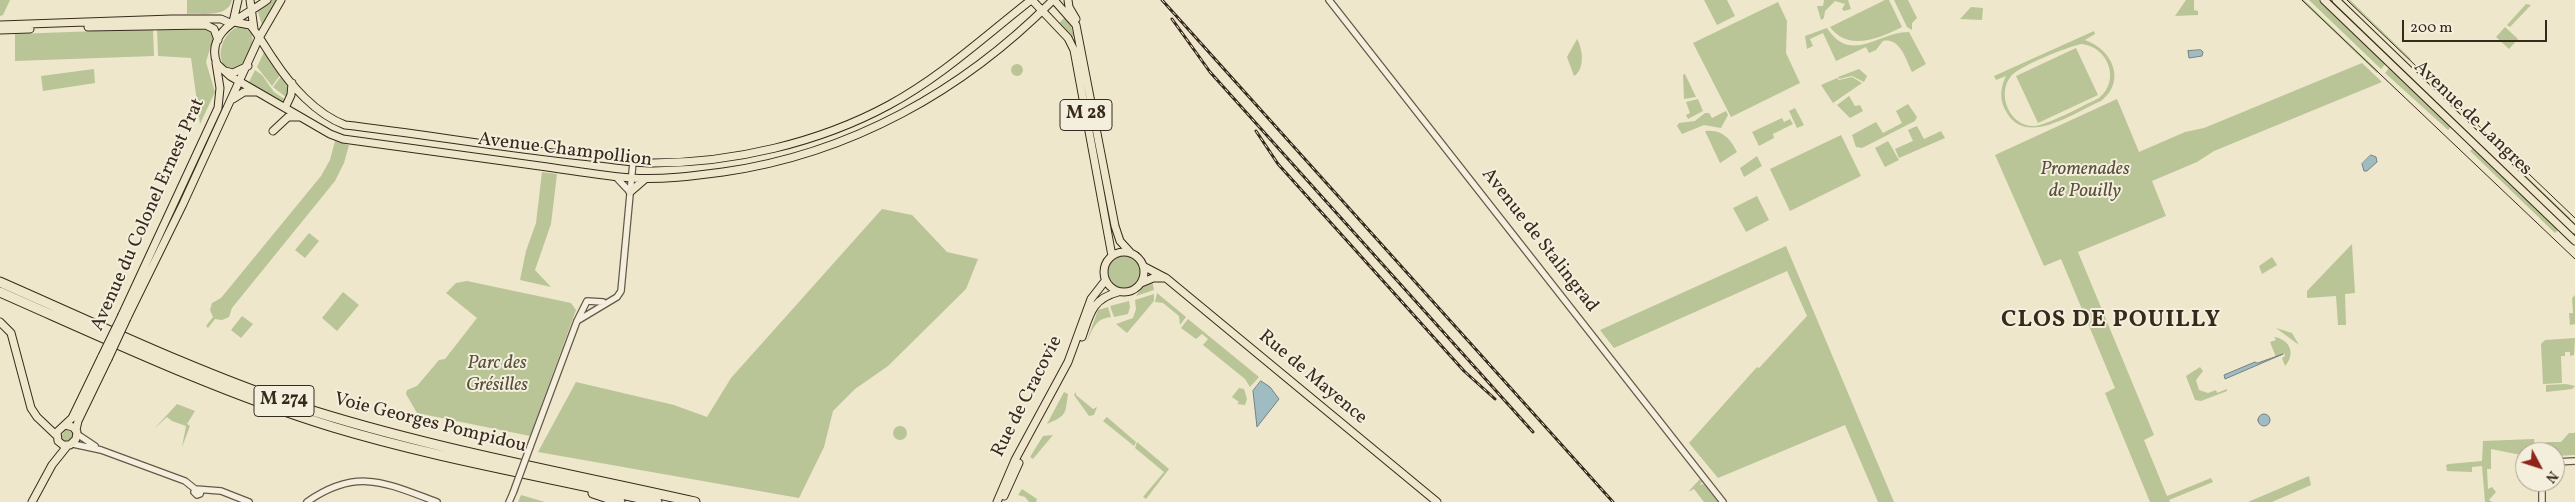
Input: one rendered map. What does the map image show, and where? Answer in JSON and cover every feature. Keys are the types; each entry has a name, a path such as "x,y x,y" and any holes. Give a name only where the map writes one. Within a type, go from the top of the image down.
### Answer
{"highway":[{"name":"Voie Georges Pompidou","path":"0,281 178,360 278,399 337,418 420,441 695,502"},
{"name":"Voie Georges Pompidou","path":"0,292 207,381 301,416 391,443 657,502"},
{"path":"0,298 58,318"},
{"path":"546,478 620,502"}],"main road":[{"path":"232,22 238,0"},
{"path":"250,0 254,30"},
{"path":"267,0 232,22 218,40 215,56 222,69 233,73 248,66 259,38 281,0"},
{"name":"Avenue Champollion","path":"259,38 292,83 317,109 346,125 633,162 694,161 768,149 842,127 889,105 940,73 1032,0"},
{"name":"M 28","path":"1032,0 1068,38 1074,50 1112,246 1112,256"},
{"name":"Avenue Champollion","path":"222,69 240,82 322,130 343,139 632,178 686,177 742,170 815,152 894,119 938,93 978,64 1054,0"},
{"name":"M 28","path":"1054,0 1074,21 1115,226 1120,241 1130,252"},
{"name":"M 28","path":"1068,0 1069,7 1077,21 1078,36"},
{"name":"Avenue de Langres","path":"2324,0 2575,241"},
{"name":"Avenue de Langres","path":"2336,0 2575,230"},
{"path":"0,25 221,19 232,22 244,22 254,30 259,38"},
{"path":"0,30 206,25 214,29 218,40"},
{"name":"Avenue du Colonel Ernest Prat","path":"105,358 218,108 220,87 215,56"},
{"name":"Avenue du Colonel Ernest Prat","path":"124,317 248,66"},
{"path":"285,108 291,95 292,83"},
{"path":"231,101 239,93 257,92"},
{"path":"273,131 288,118 300,117"},
{"path":"630,192 647,178"},
{"path":"1141,282 1143,266 1141,260 1130,252 1124,251 1112,256 1104,267 1105,281 1118,292 1128,292 1141,282 1153,278 1166,278"},
{"name":"Rue de Mayence","path":"1143,266 1166,278 1437,502"},
{"name":"Rue de Cracovie","path":"997,502 1015,460 1068,362 1091,298 1105,281"},
{"name":"Rue de Cracovie","path":"1002,502 1017,465 1068,370 1094,305 1102,298 1118,292"},
{"path":"0,322 11,334 29,405 37,417 58,438 71,444"},
{"path":"32,502 52,464 63,426 72,418 105,358"},
{"path":"52,464 71,444 78,420 105,358"},
{"path":"37,417 76,432"}],"street":[{"name":"Avenue de Stalingrad","path":"1330,0 1724,502"},
{"path":"842,127 847,140"},
{"path":"577,321 617,297 621,291 633,162"},
{"path":"614,176 630,192"},
{"path":"509,502 577,321 588,301 606,302"},
{"path":"76,432 101,450"},
{"path":"71,444 101,450 185,482 198,489 221,491 249,502"},
{"path":"307,502 340,484 371,481 396,486 438,502"}],"green space":[{"path":"0,0 10,0 3,15 0,16"},
{"path":"187,0 232,0 226,10 220,12 187,14"},
{"path":"271,0 279,0 262,25 257,9"},
{"path":"1704,0 1727,0 1735,16 1717,25"},
{"path":"1824,0 1848,0 1851,9 1844,11 1842,9 1845,4 1835,1 1825,11 1824,18 1821,20 1817,6 1823,6"},
{"path":"1885,0 1889,0 1902,27 1874,38 1855,41 1837,35 1830,27"},
{"path":"1894,0 1908,0 1917,18 1912,23 1912,30 1907,27"},
{"path":"2186,0 2194,0 2194,10 2198,11 2198,15 2175,16"},
{"path":"2301,0 2304,0 2378,71 2377,73"},
{"path":"2309,0 2321,0 2387,62 2381,69"},
{"path":"2329,0 2332,0 2392,57 2390,59"},
{"path":"2338,0 2343,0 2406,64"},
{"path":"2347,0 2350,0 2411,59 2410,60"},
{"path":"1778,2 1787,21 1786,53 1800,83 1731,117 1693,43"},
{"path":"2526,4 2531,5 2510,27 2507,25"},
{"path":"1971,7 1983,8 1982,20 1960,19"},
{"path":"1065,17 1071,26 1074,36 1071,38 1059,23"},
{"path":"240,26 246,28 252,35 252,47 244,63 228,70 221,59 222,45 229,33"},
{"path":"2505,27 2518,39 2509,49 2496,37"},
{"path":"157,28 208,30 214,35 206,62 215,92 200,124 191,58 158,56"},
{"path":"1827,28 1836,39 1855,46 1898,33 1909,32 1926,64 1912,72 1902,50 1894,42 1889,41 1883,41 1876,50 1869,53 1866,47 1836,61 1823,33 1810,39 1813,46 1807,49 1805,36"},
{"path":"153,29 154,56 15,61 15,34"},
{"path":"2094,31 2095,34 2085,40 2095,44 2109,58 2113,66 2114,75 2109,93 2101,101 2065,119 2039,127 2026,127 2016,123 2007,113 2001,94 2006,76 1996,80 1994,76","holes":["2082,44 2091,46 2105,58 2110,74 2106,91 2099,98 2041,125 2026,125 2012,115 2005,100 2007,82 2012,75 2034,62 2067,48"]},
{"path":"1577,39 1581,48 1582,59 1580,69 1574,76 1567,57"},
{"path":"2076,48 2098,95 2038,123 2016,76"},
{"path":"265,50 281,74 272,86 257,67"},
{"name":"Promenades de Pouilly","path":"2362,63 2382,82 2214,151 2197,162 2152,181 2166,216 2078,252 2154,435 2144,440 2167,496 2211,478 2213,482 2169,500 2170,502 2150,502 2105,393 2115,388 2061,259 2044,266 1995,155 2117,99 2139,152 2185,132 2204,128"},
{"path":"1015,64 1019,64 1023,70 1019,76 1015,76 1011,72 1011,68"},
{"path":"2390,67 2452,126 2448,130 2385,73"},
{"path":"94,69 95,83 43,91 41,76"},
{"path":"1859,69 1867,76 1864,82 1852,76 1839,79 1838,77"},
{"path":"255,70 262,75 274,92 286,100 280,102 249,82"},
{"path":"2406,71 2460,123 2459,125 2405,73"},
{"path":"1685,74 1696,97 1684,99 1683,75"},
{"path":"282,75 289,86 287,98 273,87"},
{"path":"1852,77 1862,83 1833,103 1821,85 1837,78 1839,80"},
{"path":"1849,96 1855,106 1860,105 1863,111 1850,118 1837,105"},
{"path":"1698,99 1703,111 1688,119 1686,115 1690,113 1686,102"},
{"path":"1908,104 1917,117 1915,121 1862,148 1856,147 1852,135 1876,122 1883,133 1902,123 1896,111"},
{"path":"1795,108 1804,125 1797,128 1789,111"},
{"path":"1726,111 1728,115 1721,128 1704,125 1682,134 1677,126 1679,123 1695,121 1705,113 1709,113 1712,118"},
{"path":"1782,118 1784,122 1790,119 1793,124 1773,134 1774,138 1759,146 1752,132"},
{"path":"1917,126 1924,139 1941,131 1945,138 1899,158 1895,149 1913,141 1908,130"},
{"path":"1705,131 1721,133 1737,152 1720,163"},
{"path":"1841,135 1861,176 1790,211 1770,169"},
{"path":"2484,136 2570,218 2569,220 2483,138"},
{"path":"335,141 349,145 344,163 335,181 232,308 229,317 222,320 215,319 208,328 206,326 213,317 210,310 212,303 221,298 321,176 330,160"},
{"path":"1888,141 1899,160 1885,167 1875,148"},
{"path":"2479,142 2569,227 2567,230 2477,144"},
{"path":"2474,147 2559,229 2555,233 2470,151"},
{"path":"1757,156 1762,166 1744,177 1740,168"},
{"path":"542,172 557,174 551,224 535,270 551,287 520,280 526,251 536,223"},
{"path":"1757,196 1769,220 1746,232 1733,208"},
{"path":"882,209 912,215 947,252 978,259 966,289 888,366 855,389 833,411 824,447 799,498 538,452 576,382 674,405 707,417 731,378"},
{"path":"309,233 319,241 305,258 295,250"},
{"path":"2352,244 2355,293 2345,294 2346,325 2338,325 2336,296 2307,298 2307,291"},
{"path":"1786,246 1894,502 1878,502 1845,425 1718,478 1689,443 1757,367 1759,368 1807,316 1787,271 1614,348 1600,330"},
{"path":"1124,255 1136,260 1141,272 1136,284 1124,289 1112,284 1107,272 1112,260"},
{"path":"2272,257 2277,265 2262,274 2259,266"},
{"name":"Parc des Grésilles","path":"467,281 571,303 576,310 530,436 417,413 406,394 407,390 417,386 439,360 445,359 477,318 446,293 456,283"},
{"path":"1152,281 1154,290 1136,296 1144,285"},
{"path":"343,292 359,305 337,331 322,318"},
{"path":"1157,293 1186,317 1180,325 1179,316 1163,303 1155,302"},
{"path":"1154,294 1154,301 1127,333 1116,324 1133,318 1136,309 1135,300"},
{"path":"2575,295 2575,324 2570,325 2569,313 2573,313 2572,298"},
{"path":"1129,301 1128,314 1114,317 1110,306"},
{"path":"1108,307 1111,317 1097,323 1086,343 1098,310"},
{"path":"242,316 253,324 241,338 231,330"},
{"path":"1188,319 1259,377 1250,387 1245,379 1203,345 1208,339 1202,334 1196,339 1181,328"},
{"path":"2276,328 2292,333 2299,345"},
{"path":"2274,337 2280,338 2290,348 2290,357 2285,366 2282,358 2285,356 2284,353 2276,357 2270,342 2276,340"},
{"path":"2575,338 2574,355 2570,356 2570,352 2565,352 2565,356 2561,356 2562,383 2543,384 2541,344 2545,340"},
{"path":"2200,367 2203,371 2196,380 2199,390 2208,393 2216,390 2217,393 2227,389 2227,391 2201,401 2195,400 2186,376"},
{"path":"2566,384 2575,386 2572,389 2546,392 2546,385"},
{"path":"1239,388 1244,389 1247,399 1245,405 1237,404 1239,402 1232,397"},
{"path":"1064,392 1068,394 1064,413 1047,424"},
{"path":"1076,392 1076,395 1093,409 1097,407 1094,415 1089,416 1074,395"},
{"path":"177,404 195,411 187,424 190,426 182,447 186,426 167,417 154,429"},
{"path":"1107,417 1136,442 1134,446 1103,421"},
{"path":"900,426 905,428 907,433 905,438 900,440 895,438 893,433 895,428"},
{"path":"66,429 74,433 69,443 62,441 60,438"},
{"path":"2569,433 2575,433 2575,455 2565,456 2565,442 2561,442"},
{"path":"1053,435 1033,459 1030,457 1043,436"},
{"path":"2534,439 2534,442 2515,442 2515,454 2491,449 2491,469 2487,469 2488,489 2492,487 2496,492 2489,500 2492,502 2485,502 2482,466 2472,467 2472,472 2447,471 2446,465 2482,461 2483,441"},
{"path":"1137,442 1169,469 1146,499 1143,497 1164,472 1135,448"},
{"path":"2309,476 2311,485 2272,502 2248,502"},
{"path":"1700,479 1702,482 1700,485 1704,484 1718,502 1704,502 1694,489 1688,492"},
{"path":"1022,489 1037,499 1036,502 1029,502 1025,497 1018,495"},
{"path":"521,495 545,502 518,502"}],"water":[{"path":"2201,50 2203,52 2202,56 2189,58 2188,51"},
{"path":"2371,155 2376,157 2377,162 2367,171 2364,171 2362,164"},
{"path":"2283,354 2225,379 2224,375 2255,362 2257,363"},
{"path":"1261,381 1270,387 1279,399 1257,427 1253,391"},
{"path":"2266,414 2269,415 2269,425 2262,426 2259,425 2258,418 2259,415"}],"tram line":[{"path":"2302,0 2575,259"},
{"path":"2347,0 2575,218"}],"railway":[{"path":"1162,0 1613,502"},
{"path":"1172,19 1210,72 1533,432"},
{"path":"1256,131 1278,164 1464,371 1495,399"}],"district":[{"name":"CLOS DE POUILLY","path":"2111,322"}]}
